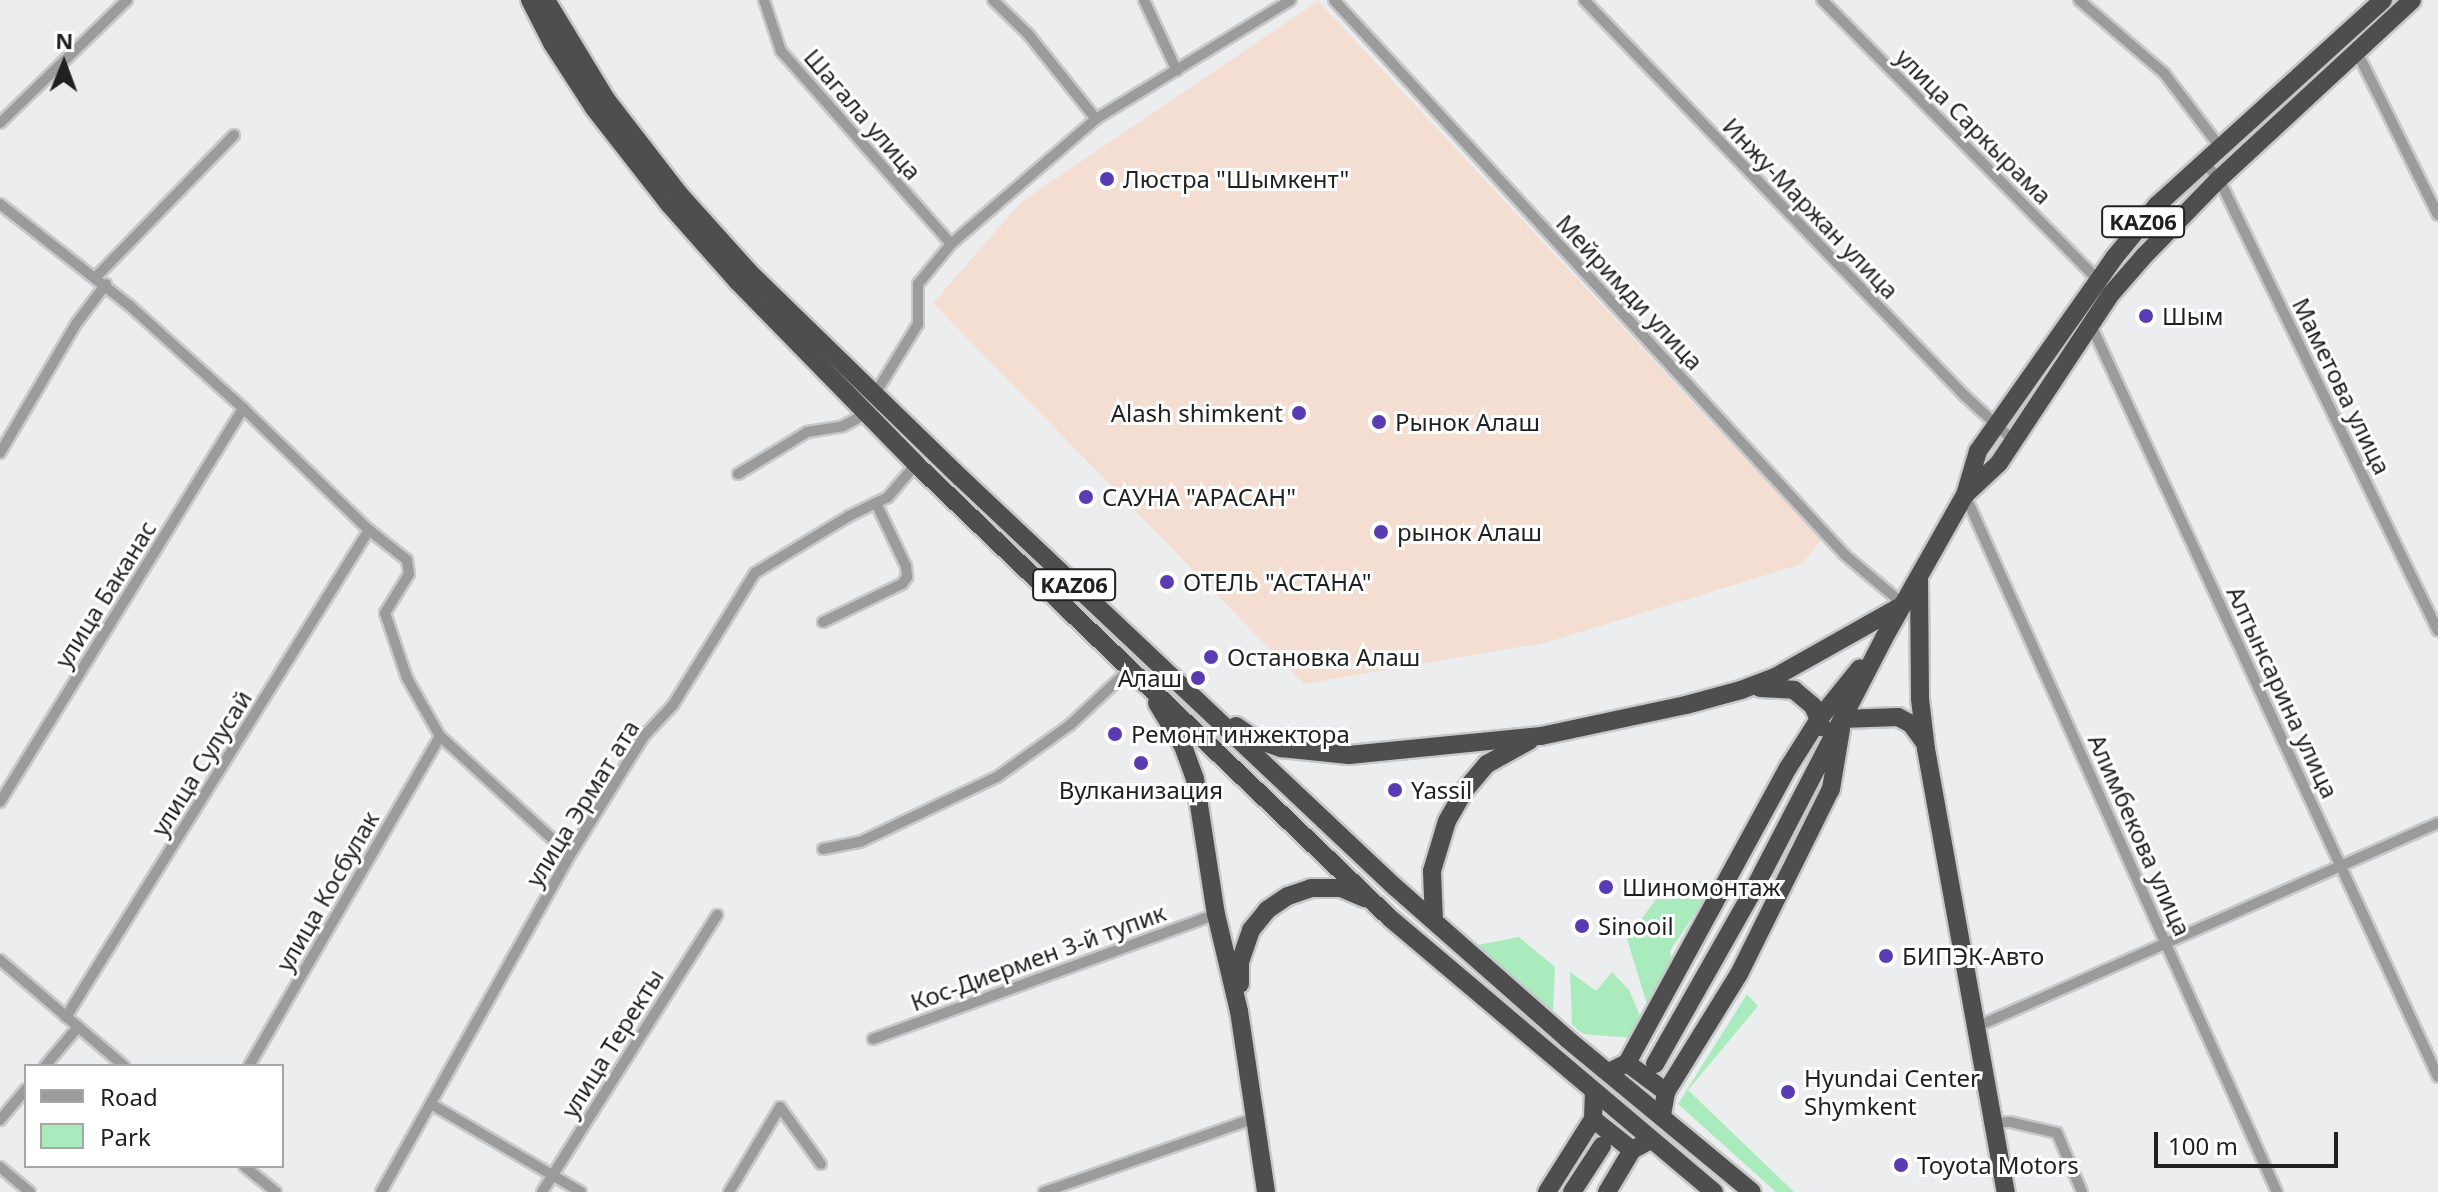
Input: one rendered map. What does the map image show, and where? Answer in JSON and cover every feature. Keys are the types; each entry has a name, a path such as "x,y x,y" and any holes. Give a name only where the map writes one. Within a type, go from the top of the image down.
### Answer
{"highway":[{"name":"KАZ06","path":"530,0 552,43 594,108 669,204 738,282 916,464 1372,900 1594,1093 1714,1192"},
{"name":"KАZ06","path":"546,0 606,99 680,195 749,272 1176,681 1434,921 1752,1192"},
{"name":"KАZ06","path":"1655,1064 1754,889 1884,638 1965,495 1978,451 2098,280 2157,205 2383,0"},
{"name":"KАZ06","path":"1965,495 1999,463 2091,325 2144,256 2219,179 2412,0"},
{"path":"1919,580 1920,683 1926,749 2006,1192"},
{"name":"KАZ06","path":"1176,681 1255,739 1305,752 1349,755 1541,736 1741,690 1775,677 1903,604"},
{"path":"1609,1072 1627,1063 1788,768 1819,719 1884,638"},
{"path":"1146,683 1183,746 1195,779 1216,914 1239,1011 1266,1192"},
{"path":"1741,690 1778,687 1794,690 1805,697 1829,742"},
{"path":"1662,1115 1666,1092 1739,974 1831,789 1842,719 1898,717 1921,734 1926,749"},
{"path":"1434,921 1432,871 1447,821 1465,790 1487,764 1510,749 1541,736"},
{"path":"1239,1011 1240,962 1251,930 1267,910 1288,896 1311,888 1341,888 1372,900"},
{"path":"1627,1063 1666,1092"},
{"path":"1547,1192 1593,1119 1594,1093"},
{"path":"1593,1119 1632,1150"},
{"path":"1607,1192 1632,1150 1651,1140"},
{"path":"1572,1192 1602,1146"}],"street":[{"path":"0,123 127,0"},
{"name":"Шагала улица","path":"764,0 781,51 951,244"},
{"path":"993,0 1028,34 1096,119"},
{"path":"1144,0 1177,71"},
{"path":"875,394 918,324 918,284 951,244 1096,119 1291,0"},
{"name":"Мейримди улица","path":"1334,0 1845,555 1903,604"},
{"name":"Инжу-Маржан улица","path":"1584,0 1995,427 2013,440"},
{"name":"улица Саркырама","path":"1822,0 2098,280"},
{"path":"2079,0 2164,73 2220,147"},
{"path":"2356,50 2438,215"},
{"path":"96,277 234,135"},
{"name":"Маметова улица","path":"2204,162 2219,179 2438,631"},
{"path":"0,204 106,284 243,408 369,530 407,560 409,574 385,613 407,678 440,736 570,855"},
{"path":"0,453 76,324 106,284"},
{"name":"Алтынсарина улица","path":"2091,325 2438,1077"},
{"name":"улица Баканас","path":"0,802 243,408"},
{"path":"738,474 807,432 843,426 867,413"},
{"name":"улица Эрмат ата","path":"381,1192 570,855 644,736 673,705 755,573 888,497 916,464"},
{"name":"Алимбекова улица","path":"1965,495 2277,1192"},
{"path":"823,622 902,584 907,577 906,566 876,503"},
{"name":"улица Сулусай","path":"66,1017 369,530"},
{"path":"823,849 860,842 997,777 1070,725 1131,668"},
{"name":"улица Косбулак","path":"250,1064 440,736"},
{"path":"1976,1027 2438,823"},
{"name":"Кос-Диермен 3-й тупик","path":"873,1039 1216,914"},
{"name":"улица Теректы","path":"542,1192 717,915"},
{"path":"0,960 122,1064"},
{"path":"47,1064 78,1027"},
{"path":"0,1120 24,1091"},
{"path":"431,1104 581,1192"},
{"path":"729,1192 780,1107 821,1164"},
{"path":"1044,1192 1255,1118"},
{"path":"1994,1123 2010,1122 2057,1133 2082,1192"},
{"path":"0,1167 30,1192"},
{"path":"246,1168 276,1192"}],"shaded area":[{"name":"Рынок Алаш","path":"1318,1 1821,540 1802,564 1548,642 1304,684 933,303 1021,202"}],"green space":[{"path":"1669,881 1729,881 1709,911 1696,912 1670,951 1673,970 1650,1014 1627,939"},
{"path":"1519,937 1555,967 1553,1011 1473,946"},
{"path":"1570,972 1596,991 1612,972 1629,990 1645,1028 1632,1038 1583,1034 1572,1025"},
{"path":"1747,994 1758,1006 1688,1090 1794,1192 1776,1192 1678,1104"}],"tunnel":[{"path":"1604,1144 1655,1064"}],"place":[{"name":"Люстра \"Шымкент\"","path":"1107,179"},
{"name":"Шым","path":"2146,316"},
{"name":"Alash shimkent","path":"1299,413"},
{"name":"Рынок Алаш","path":"1379,422"},
{"name":"САУНА \"АРАСАН\"","path":"1086,497"},
{"name":"рынок Алаш","path":"1381,532"},
{"name":"ОТЕЛЬ \"АСТАНА\"","path":"1167,582"},
{"name":"Остановка Алаш","path":"1211,657"},
{"name":"Алаш","path":"1198,678"},
{"name":"Ремонт инжектора","path":"1115,734"},
{"name":"Вулканизация","path":"1141,763"},
{"name":"Yassil","path":"1395,790"},
{"name":"Шиномонтаж","path":"1606,887"},
{"name":"Sinooil","path":"1582,926"},
{"name":"БИПЭК-Авто","path":"1886,956"},
{"name":"Hyundai Center Shymkent","path":"1788,1092"},
{"name":"Toyota Motors","path":"1901,1165"}]}
